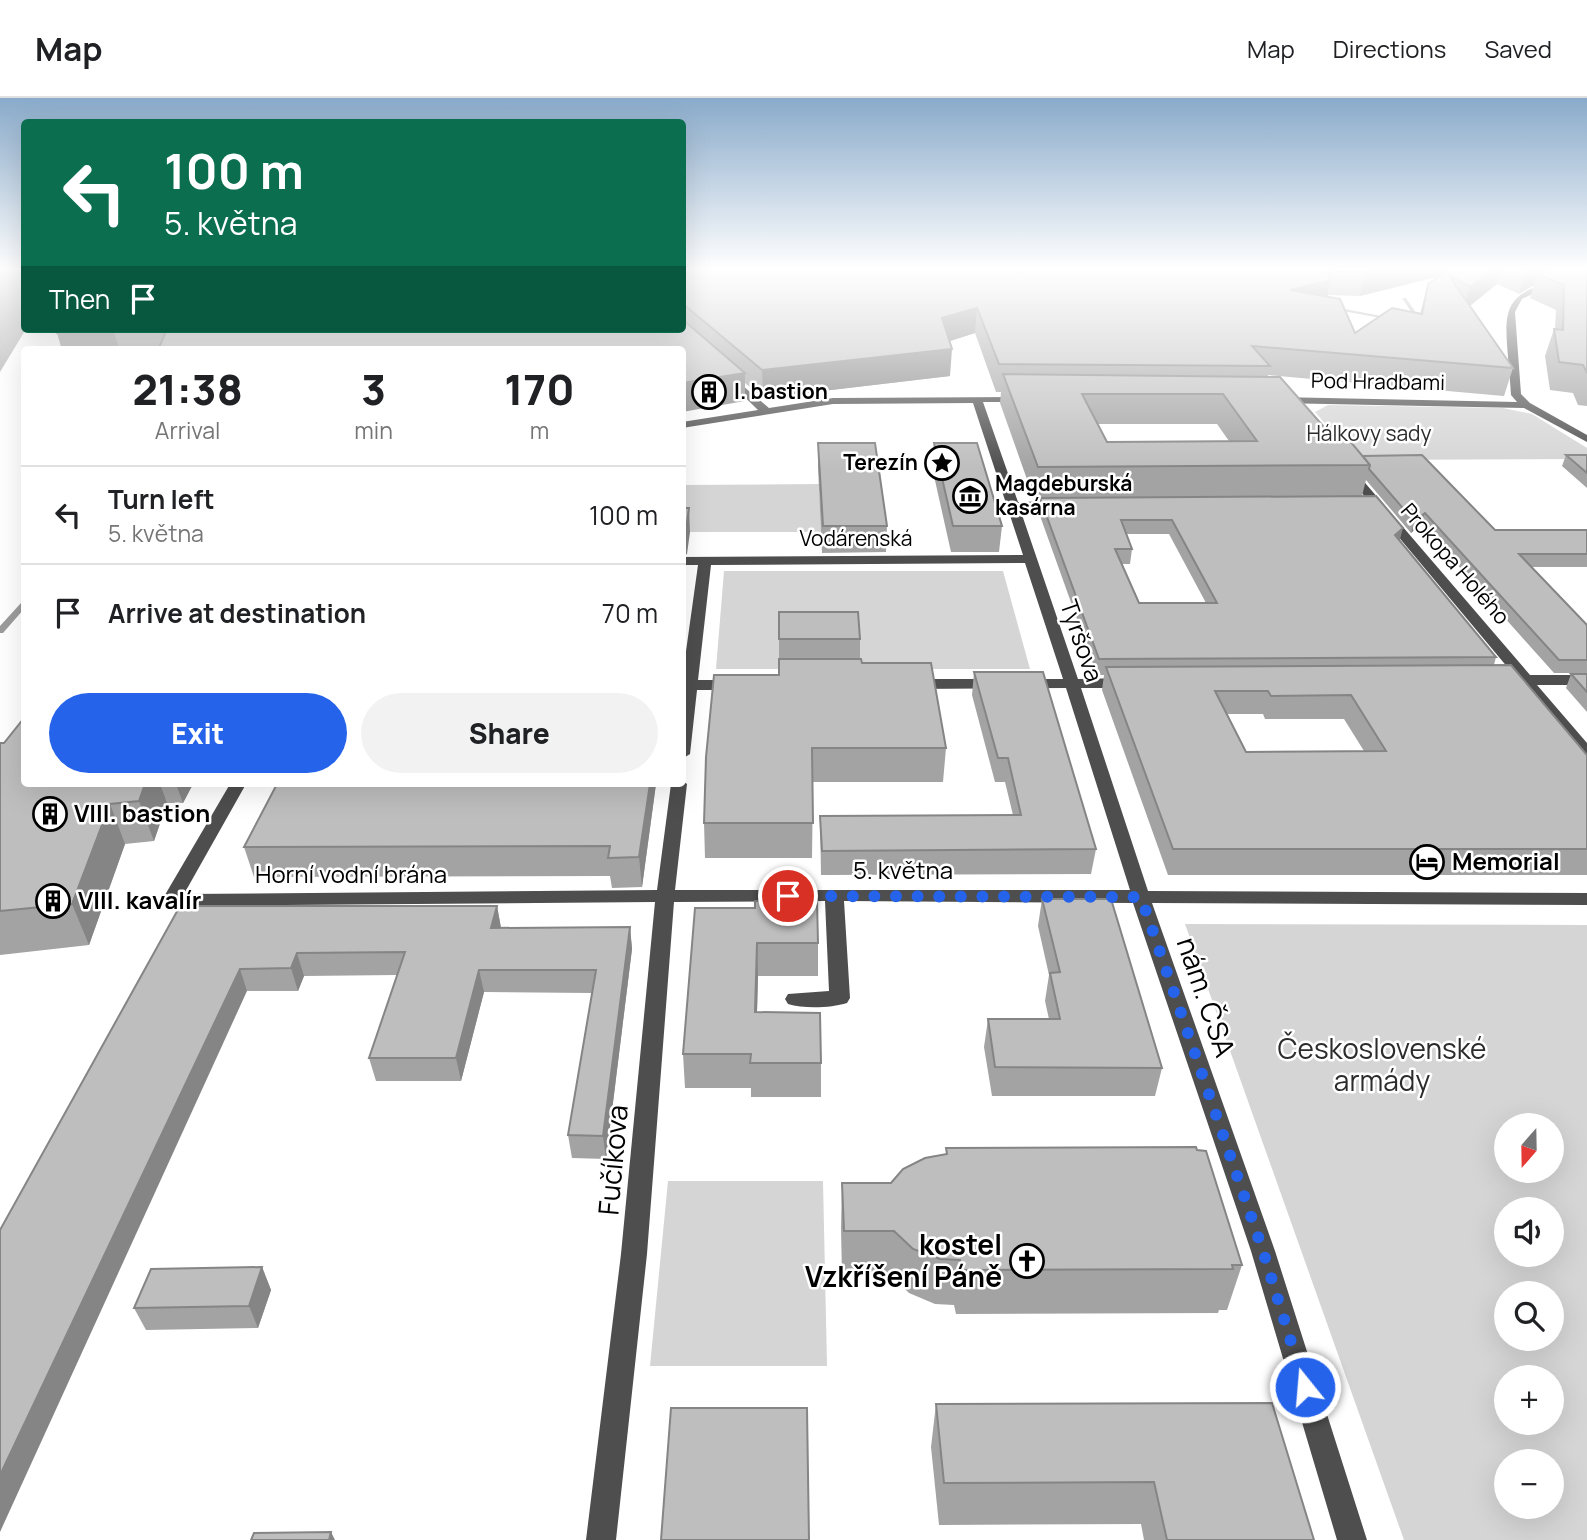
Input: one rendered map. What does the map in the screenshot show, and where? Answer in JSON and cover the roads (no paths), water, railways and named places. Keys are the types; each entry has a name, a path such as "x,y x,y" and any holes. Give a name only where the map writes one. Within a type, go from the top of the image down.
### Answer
{"street":[{"path":"1513,334 1516,395 1526,405 1587,439"},
{"path":"719,366 767,412"},
{"path":"686,424 834,401 1028,398"},
{"name":"Tyršova","path":"977,399 1141,897"},
{"name":"Pod Hradbami","path":"1263,400 1297,405 1526,405"},
{"name":"Prokopa Holého","path":"1343,463 1369,504 1527,680 1587,753"},
{"path":"1012,506 1074,505"},
{"name":"Vodárenská","path":"686,561 1029,559"},
{"path":"705,561 687,685 755,685"},
{"path":"1491,680 1587,680"},
{"path":"893,684 1143,683"},
{"name":"Horní vodní brána","path":"236,787 171,900 665,898"},
{"name":"Fučíkova","path":"601,1540 635,1240 665,898 679,787"},
{"path":"795,999 840,998 834,895"},
{"name":"5. května","path":"665,898 834,895 1141,897"},
{"name":"nám. ČSA","path":"1352,1540 1263,1251 1141,897 1587,899"}],"waterway":[{"path":"0,631 21,608"}],"place":[{"name":"I. bastion","path":"709,392"},
{"name":"Terezín","path":"942,463"},
{"name":"Magdeburská kasárna","path":"970,496"},
{"name":"VIII. bastion","path":"50,814"},
{"name":"Memorial","path":"1427,862"},
{"name":"VIII. kavalír","path":"53,901"},
{"name":"kostel Vzkříšení Páně","path":"1027,1261"}],"park label":[{"name":"Hálkovy sady","path":"1369,434"},
{"name":"Československé armády","path":"1382,1065"}]}
